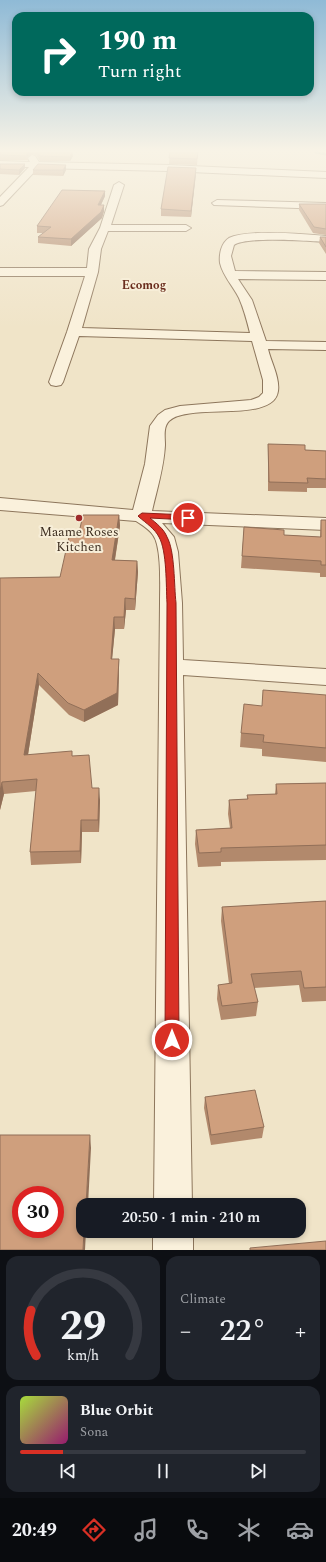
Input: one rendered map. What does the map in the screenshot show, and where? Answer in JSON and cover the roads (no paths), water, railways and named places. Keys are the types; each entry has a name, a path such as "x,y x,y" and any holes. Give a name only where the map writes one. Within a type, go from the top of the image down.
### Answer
{"street":[{"path":"56,382 74,332 92,272 95,249 105,228 111,210"},
{"path":"105,228 186,228"},
{"path":"142,516 154,462 158,426 164,418 172,412 184,410 251,404 265,400 270,395 272,386 245,298 227,266 225,254 230,242 234,239 264,238 326,239"},
{"path":"0,272 92,272"},
{"path":"232,276 326,276"},
{"path":"74,332 258,341 326,346"},
{"path":"0,504 142,516 326,524"},
{"path":"142,516 156,527 164,537 168,555 171,603 173,1198"},
{"path":"171,667 326,677"},
{"path":"173,1238 174,1250"}],"place":[{"name":"Maame Roses Kitchen","path":"79,518"}],"district":[{"name":"Ecomog","path":"144,285"}]}
